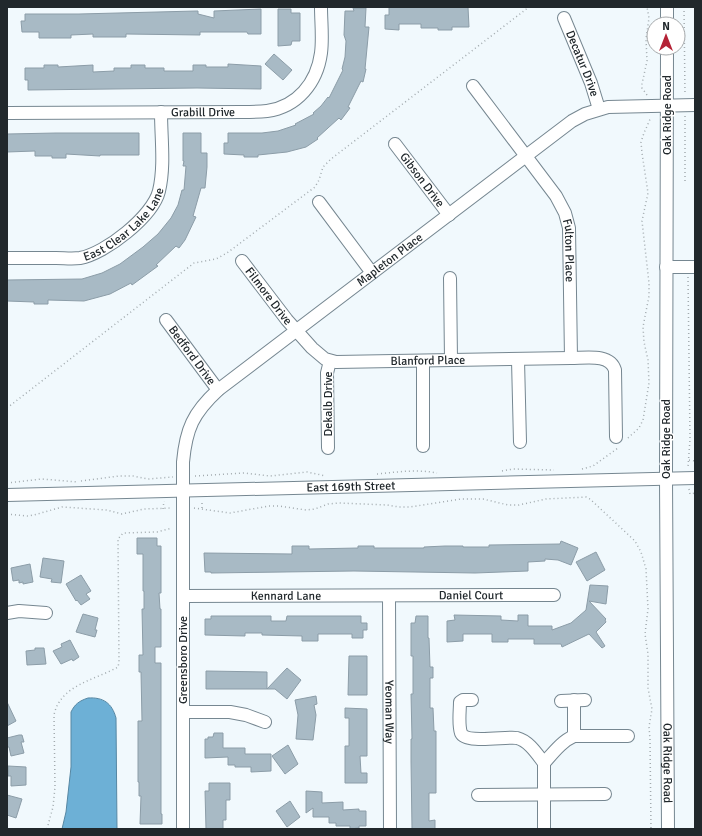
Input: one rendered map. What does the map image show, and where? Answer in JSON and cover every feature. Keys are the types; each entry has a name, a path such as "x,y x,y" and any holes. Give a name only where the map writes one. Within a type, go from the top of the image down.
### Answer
{"street":[{"name":"Grabill Drive","path":"7,113 266,111 288,104 297,100 306,89 314,77 319,63 322,35 321,7"},
{"name":"Decatur Drive","path":"564,18 591,83 599,109"},
{"name":"Oak Ridge Road","path":"667,56 666,479 668,829"},
{"name":"Fulton Place","path":"473,86 562,205 568,222 571,358"},
{"name":"Mapleton Place","path":"183,491 183,462 187,436 193,420 200,409 218,390 572,121 585,114 608,107 695,105"},
{"name":"East Clear Lake Lane","path":"7,258 80,258 99,251 146,216 153,206 158,194 162,167 161,112"},
{"name":"Gibson Drive","path":"395,144 449,215"},
{"path":"319,202 372,273"},
{"name":"Filmore Drive","path":"242,261 297,331"},
{"path":"666,267 691,272"},
{"path":"450,278 451,360"},
{"name":"Bedford Drive","path":"166,320 218,390"},
{"path":"297,331 317,353 330,361"},
{"name":"Blanford Place","path":"330,361 518,360 571,358 607,360 614,366 615,370 616,437"},
{"path":"518,360 520,442"},
{"name":"Dekalb Drive","path":"328,448 327,373 330,361"},
{"path":"422,361 423,446"},
{"name":"East 169th Street","path":"7,495 691,478"},
{"name":"Greensboro Drive","path":"183,491 183,829"},
{"name":"Daniel Court","path":"389,596 554,595"},
{"name":"Kennard Lane","path":"183,596 389,596"},
{"name":"Yeoman Way","path":"389,596 390,829"},
{"path":"7,613 30,611 46,613"},
{"path":"472,700 463,700 460,702 462,735 466,738 517,738 526,742 544,763 544,829"},
{"path":"561,701 579,700 574,736"},
{"path":"183,712 230,712 246,714 265,722"},
{"path":"544,763 559,747 569,738 574,736 628,736"},
{"path":"478,795 605,794"}],"path":[{"path":"7,408 194,263 216,259 227,253 315,187 323,167 330,159 529,7"},
{"path":"691,272 689,460 691,478 690,494 695,493"},
{"path":"689,460 695,461"},
{"path":"7,514 27,516 62,507 107,510 122,514 144,509 183,507 202,508 230,513 269,506 306,510 315,509 328,504 339,503 410,507 460,499 483,499 508,505 519,505 546,499 586,497 635,541 641,552 648,576 648,609 645,634 648,654 648,688 652,709 649,728 651,829"},
{"path":"47,829 53,807 55,787 55,708 60,698 71,689 118,667 118,539 123,534 158,532 172,528"}],"water":[{"path":"88,698 106,702 112,708 116,718 117,829 62,829 66,812 71,767 71,712 78,703"}],"building":[{"path":"389,7 468,7 469,27 452,27 452,30 438,30 438,28 421,28 421,24 399,24 399,30 385,29 385,15 389,15"},
{"path":"353,8 366,8 365,27 369,27 366,69 363,82 361,81 348,107 350,108 341,120 339,118 317,138 318,139 306,147 287,152 258,155 258,157 244,157 244,155 224,154 224,143 228,143 228,133 262,133 278,131 296,125 295,124 314,114 313,113 328,97 329,98 343,70 346,41 344,35 345,11 354,11"},
{"path":"261,9 261,34 248,34 247,32 200,32 200,35 126,34 126,37 93,37 93,34 71,35 71,38 39,38 39,32 22,32 21,21 25,21 25,14 198,11 198,14 214,18 214,11"},
{"path":"278,9 291,9 291,13 300,13 300,41 292,41 291,45 278,46"},
{"path":"274,54 292,70 283,80 265,64"},
{"path":"228,64 261,66 261,89 197,88 28,90 28,80 25,80 25,68 44,68 44,65 58,65 58,67 93,65 93,72 114,71 114,68 131,68 131,65 145,65 145,68 164,68 164,71 193,71 193,65 206,65 206,67 228,67"},
{"path":"139,133 139,155 100,156 66,154 66,158 52,158 52,156 35,156 35,151 7,152 7,134"},
{"path":"183,133 201,133 201,153 207,153 207,167 205,188 201,188 193,216 196,217 185,240 179,248 176,246 156,265 158,266 132,285 131,283 110,294 84,301 48,300 48,304 7,301 7,280 82,279 102,273 120,264 158,234 171,218 178,205 182,190 184,190 186,166 183,166"},
{"path":"137,538 157,538 157,546 161,546 161,593 159,593 161,609 161,647 155,647 155,663 161,663 162,824 140,824 141,796 139,796 138,782 138,721 142,721 141,672 139,672 139,655 143,655 142,609 144,609 144,591 143,554 137,554"},
{"path":"561,541 578,548 571,565 558,560 545,559 545,561 528,562 528,571 475,573 354,571 205,572 204,553 292,554 292,546 309,546 309,549 358,548 358,546 374,546 374,548 424,548 445,546 489,547 489,545 560,544"},
{"path":"596,552 605,570 587,581 576,562"},
{"path":"43,558 64,561 61,583 51,582 52,579 40,577"},
{"path":"30,564 33,582 23,584 23,582 19,583 19,580 13,581 11,568"},
{"path":"81,575 91,591 86,594 90,599 81,605 77,600 76,601 66,584"},
{"path":"590,585 608,586 606,604 589,601 606,619 606,622 596,632 605,646 602,648 589,634 562,647 561,644 534,644 534,639 508,639 508,642 492,642 492,634 463,634 463,641 447,642 447,621 455,620 454,615 501,616 501,620 518,621 518,615 528,615 528,626 552,626 552,630 571,623 586,610"},
{"path":"83,614 98,618 95,637 76,632"},
{"path":"211,616 271,616 271,621 286,621 287,616 361,616 361,623 367,623 367,630 363,630 363,638 352,638 352,634 318,634 318,641 302,641 302,636 262,635 262,633 245,633 245,636 205,635 205,619 211,619"},
{"path":"416,616 428,616 430,667 433,667 433,678 430,678 430,708 433,708 434,731 436,731 436,793 429,793 429,821 435,820 435,829 412,829 411,694 413,694 413,656 411,656 411,623 415,623"},
{"path":"70,640 79,657 73,661 72,659 61,664 53,651 62,647 61,644"},
{"path":"35,648 44,648 46,664 27,665 26,651 35,650"},
{"path":"349,656 367,656 367,695 348,695"},
{"path":"287,668 301,680 287,699 275,689 267,689"},
{"path":"206,671 267,672 267,689 206,689"},
{"path":"316,696 317,704 314,705 316,715 313,740 296,739 298,715 295,700"},
{"path":"7,702 16,721 7,726"},
{"path":"345,708 367,709 367,756 360,756 361,773 367,773 367,783 345,783 345,746 349,746 349,718 345,718"},
{"path":"214,733 223,733 223,748 245,748 245,754 271,754 271,771 251,772 251,767 235,767 235,765 228,765 228,757 205,758 205,739 208,739 208,737 213,737"},
{"path":"22,735 24,742 21,742 24,753 11,756 9,747 7,747 7,738"},
{"path":"288,745 298,764 285,774 272,756"},
{"path":"8,766 26,767 26,785 11,786 11,776 8,776"},
{"path":"209,783 230,783 230,800 226,800 226,820 223,820 223,829 206,829 205,791 209,791"},
{"path":"306,791 322,792 322,803 343,802 343,810 359,809 359,811 366,811 366,826 359,826 359,828 350,829 350,826 336,826 336,823 329,823 329,817 313,817 313,808 306,813"},
{"path":"7,795 22,799 16,818 7,815"},
{"path":"290,801 300,817 287,827 276,811"}]}
